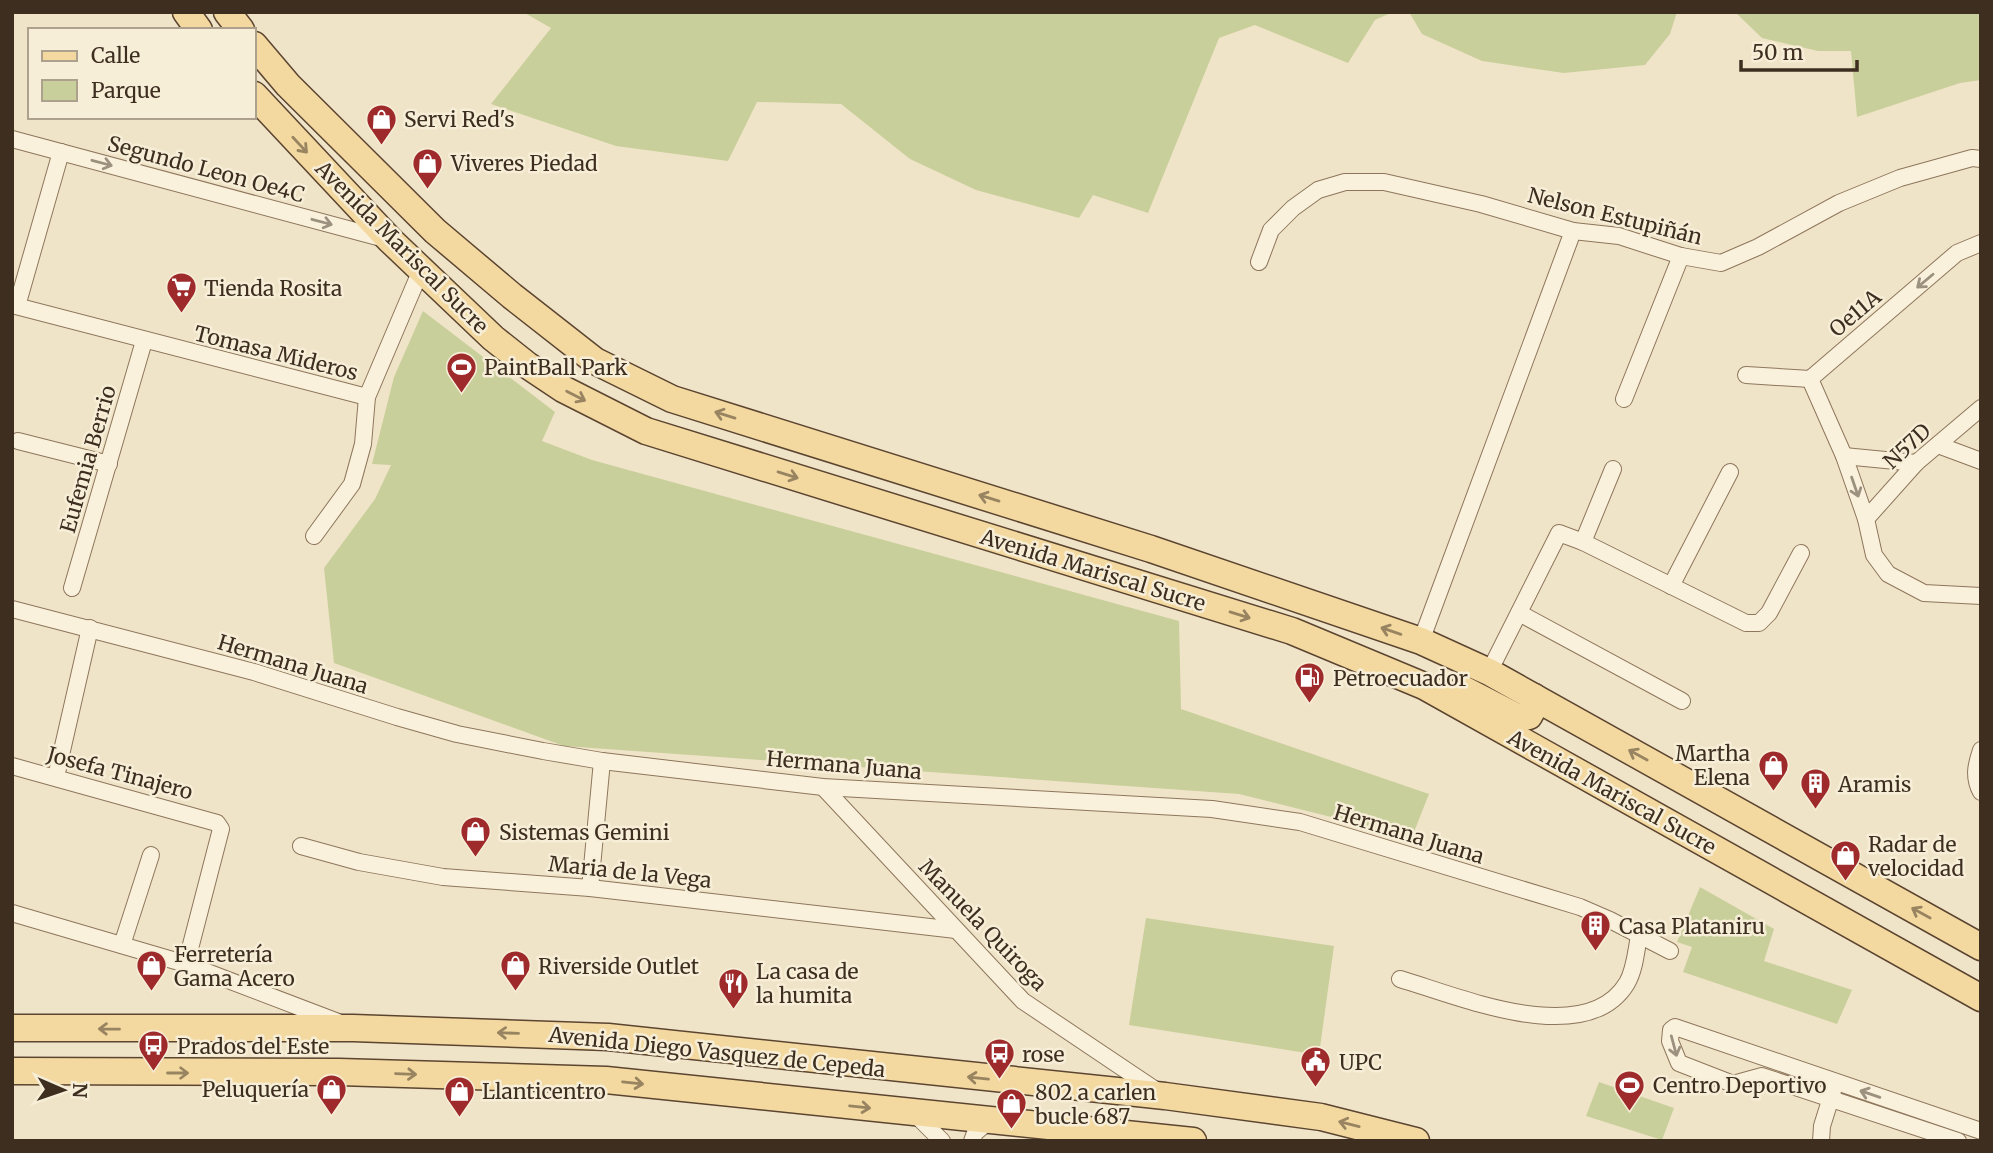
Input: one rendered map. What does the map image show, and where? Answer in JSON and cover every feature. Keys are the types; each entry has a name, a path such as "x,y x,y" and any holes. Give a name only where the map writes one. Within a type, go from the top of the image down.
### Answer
{"main road":[{"path":"186,12 198,28"},
{"path":"227,12 240,28"},
{"name":"Avenida Mariscal Sucre","path":"256,46 288,85 435,231 595,361 672,399 1152,549 1421,641 1489,672 1981,947"},
{"name":"Avenida Mariscal Sucre","path":"256,97 421,270 493,338 564,389 646,431 1292,631 1424,686 1981,998"},
{"path":"1014,545 1010,540 1011,526 1023,522 1111,549 1152,549"},
{"path":"1362,660 1419,667 1519,718 1529,716 1532,712 1534,697"},
{"name":"Avenida Diego Vasquez de Cepeda","path":"12,1028 353,1028 608,1037 999,1081 1165,1096 1321,1117 1416,1141"},
{"name":"Avenida Diego Vasquez de Cepeda","path":"12,1071 339,1072 606,1080 1193,1141"}],"street":[{"name":"Segundo Leon Oe4C","path":"12,139 390,240"},
{"path":"15,306 61,152"},
{"name":"Nelson Estupiñán","path":"1259,262 1271,230 1293,208 1318,190 1345,182 1384,182 1481,204 1573,230 1619,236 1681,256 1721,262 1758,247 1839,203 1900,178 1972,158 1981,159"},
{"path":"1421,641 1573,230"},
{"name":"Oe11A","path":"1810,379 1957,254 1981,243"},
{"path":"1624,400 1681,256"},
{"path":"314,536 352,484 363,444 368,397 421,270"},
{"name":"Tomasa Mideros","path":"15,306 368,397"},
{"name":"Eufemia Berrio","path":"72,589 144,341"},
{"path":"1746,375 1810,379 1844,456 1866,519 1874,555 1888,573 1924,593 1981,596"},
{"name":"N57D","path":"1866,519 1916,463 1981,408"},
{"path":"18,441 109,464"},
{"path":"1938,445 1981,461"},
{"path":"1844,456 1916,463"},
{"path":"1583,542 1613,469"},
{"path":"1671,586 1730,472"},
{"path":"1489,672 1559,533 1583,542 1745,623 1759,623 1769,613 1801,553"},
{"name":"Hermana Juana","path":"12,609 254,672 397,718 457,734 602,761 823,787 1212,809 1300,822 1580,907 1670,951"},
{"path":"1519,613 1682,701"},
{"path":"56,777 90,628"},
{"path":"1981,750 1975,767 1977,785 1981,792"},
{"path":"590,888 602,761"},
{"name":"Josefa Tinajero","path":"12,766 217,823 221,829 186,964"},
{"name":"Manuela Quiroga","path":"823,787 1023,1001 1165,1096"},
{"name":"Maria de la Vega","path":"301,846 359,862 443,877 590,888 956,930"},
{"path":"122,945 151,855"},
{"path":"12,913 186,964 353,1028"},
{"path":"1401,979 1513,1013 1560,1016 1581,1013 1602,1007 1619,994 1629,981 1639,936"},
{"path":"1958,1141 1762,1076 1733,1084 1679,1063 1670,1041 1671,1030 1675,1027 1981,1132 1978,1141"},
{"path":"1762,1076 1768,1059"},
{"path":"1821,1141 1822,1126 1836,1082"},
{"path":"1895,1120 1902,1105"},
{"path":"913,1112 942,1141"},
{"path":"972,1141 975,1133 990,1120"}],"green space":[{"path":"523,12 1393,12 1375,20 1348,63 1255,25 1219,38 1148,213 1093,195 1079,218 976,190 910,159 841,104 757,102 728,161 616,146 491,104 551,28"},
{"path":"1409,12 1677,12 1670,34 1645,65 1564,73 1482,61 1422,34"},
{"path":"1735,12 1981,12 1981,80 1960,83 1857,117 1851,51 1818,51 1762,38"},
{"path":"423,311 555,412 542,441 592,460 1179,621 1181,709 1429,794 1412,837 1239,794 564,746 334,663 324,568 375,499 391,465 372,464 394,377"},
{"path":"1700,887 1774,929 1764,961 1852,990 1837,1024 1683,972 1692,947 1677,942"},
{"path":"1146,918 1334,946 1319,1055 1129,1025"},
{"name":"Centro Deportivo","path":"1599,1082 1674,1108 1662,1140 1586,1116"}],"place":[{"name":"Servi Red's","path":"381,146"},
{"name":"Viveres Piedad","path":"428,190"},
{"name":"Tienda Rosita","path":"181,315"},
{"name":"PaintBall Park","path":"461,394"},
{"name":"Petroecuador","path":"1310,705"},
{"name":"Martha Elena","path":"1773,792"},
{"name":"Aramis","path":"1815,811"},
{"name":"Sistemas Gemini","path":"476,859"},
{"name":"Radar de velocidad","path":"1845,883"},
{"name":"Casa Plataniru","path":"1596,953"},
{"name":"Ferretería Gama Acero","path":"151,993"},
{"name":"Riverside Outlet","path":"515,993"},
{"name":"La casa de la humita","path":"733,1010"},
{"name":"Prados del Este","path":"154,1073"},
{"name":"rose","path":"999,1081"},
{"name":"UPC","path":"1316,1089"},
{"name":"Centro Deportivo","path":"1630,1112"},
{"name":"Peluquería","path":"332,1116"},
{"name":"Llanticentro","path":"459,1118"},
{"name":"802 a carlen bucle 687","path":"1012,1131"}]}
